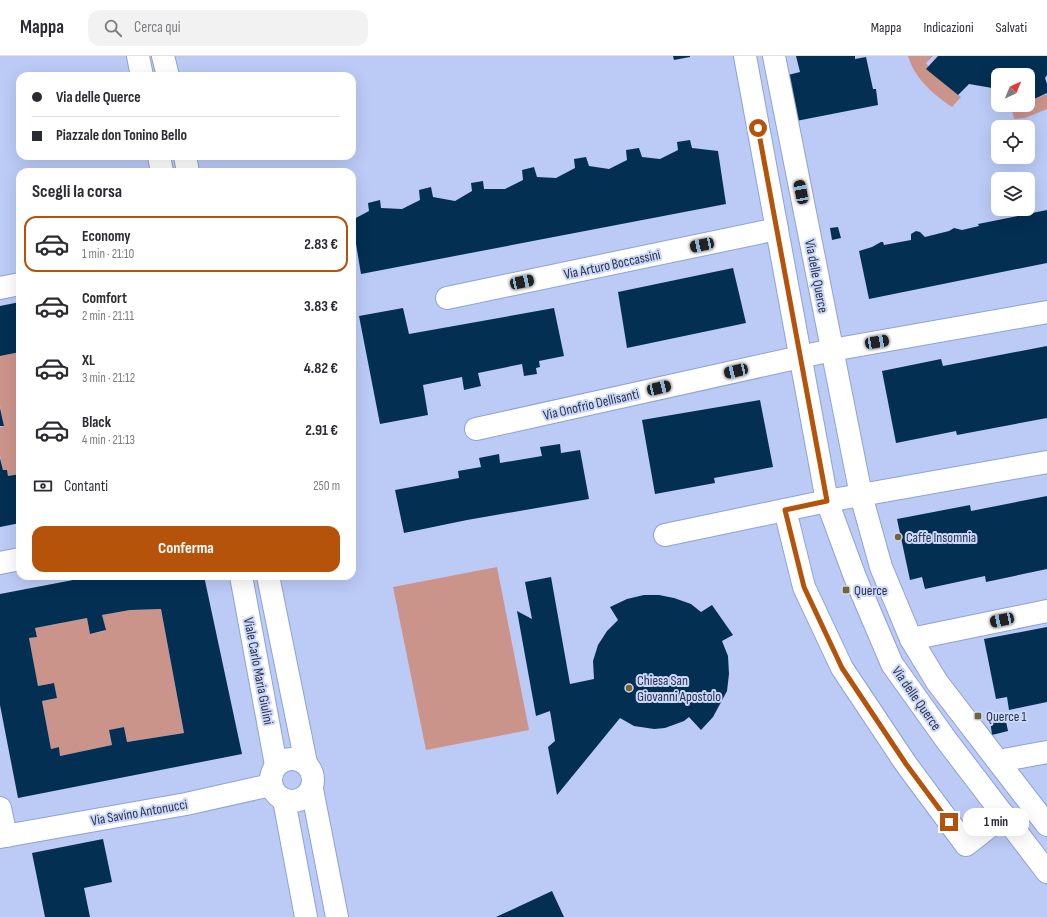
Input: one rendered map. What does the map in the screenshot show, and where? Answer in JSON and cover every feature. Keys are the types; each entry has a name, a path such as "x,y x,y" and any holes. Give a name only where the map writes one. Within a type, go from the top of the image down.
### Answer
{"street":[{"path":"138,56 141,72"},
{"path":"163,56 167,72"},
{"name":"Via delle Querce","path":"745,56 827,501 855,577 892,664 947,741 1047,872"},
{"name":"Via delle Querce","path":"774,56 839,348 861,495 881,567 911,638 937,682 1047,825"},
{"name":"Via Arturo Boccassini","path":"447,298 777,229"},
{"path":"0,288 16,285"},
{"path":"839,348 1047,312"},
{"name":"Via Onofrio Dellisanti","path":"476,429 839,348"},
{"path":"665,535 827,501 1047,462"},
{"path":"785,510 804,587 832,648 842,668 906,764 966,845 1004,815"},
{"path":"0,563 16,560"},
{"name":"Viale Carlo Maria Giulini","path":"242,580 277,783 306,917"},
{"name":"Viale Carlo Maria Giulini","path":"269,580 306,763"},
{"path":"911,638 1047,611"},
{"path":"998,761 1047,752"},
{"path":"312,789 302,799 291,801 277,783 287,759 293,758 306,763 313,775 312,789 338,917"},
{"name":"Via Savino Antonucci","path":"3,836 186,804 277,783"},
{"path":"0,808 3,836"}],"shaded area":[{"path":"908,56 933,56 926,63 942,82 961,97 952,107 938,97 920,79"},
{"path":"1047,94 1047,109 1025,118 1014,119 1012,112 1035,112 1035,99"},
{"path":"16,353 16,475 8,476 7,470 3,470 0,455 0,427 4,426 0,406 0,356"},
{"path":"497,567 529,730 426,750 393,587"},
{"path":"161,609 184,733 127,742 124,727 109,730 112,745 60,756 59,747 51,749 42,701 57,698 54,683 38,686 29,638 37,637 35,628 87,618 90,634 105,631 102,615 130,610"}],"building":[{"path":"673,56 690,56 690,57 674,60"},
{"path":"796,56 855,56 855,59 866,57 873,89 876,89 878,105 791,122 788,75 800,72"},
{"path":"938,56 1047,56 1047,75 1045,78 1047,93 1035,99 1035,68 991,68 991,88 969,84 958,95 926,69"},
{"path":"690,140 692,148 718,151 726,204 361,274 356,244 356,218 369,211 368,203 380,200 381,208 402,209 420,200 419,190 431,187 433,197 455,201 472,191 471,183 483,181 484,189 505,189 523,180 522,170 534,167 537,177 556,178 575,168 574,159 586,157 589,166 609,169 627,160 626,150 639,148 642,157 660,159 678,150 677,142"},
{"path":"1047,210 1047,263 869,299 859,251 872,247 881,242 883,242 884,245 911,240 911,234 916,231 920,232 925,237 949,231 954,228 962,230 979,226 978,224 1017,216 1035,216 1035,212"},
{"path":"838,227 841,238 832,240 830,228"},
{"path":"733,268 746,323 627,348 618,292"},
{"path":"16,303 16,353 0,356 0,306"},
{"path":"403,308 409,334 554,308 564,356 539,361 540,367 536,368 537,374 524,376 522,364 478,373 481,386 464,390 462,377 423,385 428,415 380,424 359,316"},
{"path":"1047,346 1047,418 957,435 956,431 896,443 882,371 941,359 943,366"},
{"path":"760,400 773,467 714,478 715,483 655,494 642,420"},
{"path":"0,408 4,426 0,426"},
{"path":"560,444 561,453 580,450 589,499 467,520 404,533 395,490 459,478 458,471 481,467 479,458 499,454 500,463 542,456 540,447"},
{"path":"0,458 3,470 7,470 8,476 16,475 16,524 0,527"},
{"path":"1047,496 1047,569 986,582 985,576 925,589 922,577 910,580 897,519 970,505 971,511"},
{"name":"Chiesa San Giovanni Apostolo","path":"551,577 570,684 594,679 593,661 598,645 607,631 618,620 610,607 627,599 644,595 659,595 691,604 701,612 712,605 733,635 722,641 728,656 729,674 727,691 713,717 701,730 689,717 684,721 665,728 654,729 634,726 620,718 557,795 548,747 555,741 550,711 536,716 517,611 532,619 525,582"},
{"path":"73,580 205,580 242,754 18,798 0,705 0,594","holes":["161,609 184,733 127,742 124,727 109,730 112,745 60,756 59,747 51,749 42,701 57,698 54,683 38,686 29,638 37,637 35,628 87,618 90,634 106,630 102,615 130,610"]},
{"path":"1047,627 1047,702 1009,710 1007,697 996,699 984,639"},
{"path":"1005,717 1008,731 992,735 990,719"},
{"path":"103,839 112,882 84,888 90,917 45,917 32,853"},
{"path":"552,891 564,917 496,917"}],"place":[{"name":"Caffe Insomnia","path":"898,537"},
{"name":"Querce","path":"846,590"},
{"name":"Chiesa San Giovanni Apostolo","path":"629,688"},
{"name":"Querce 1","path":"978,716"}],"route":[{"path":"758,128 827,501 785,510 804,587 842,668 906,764 949,822"}]}
